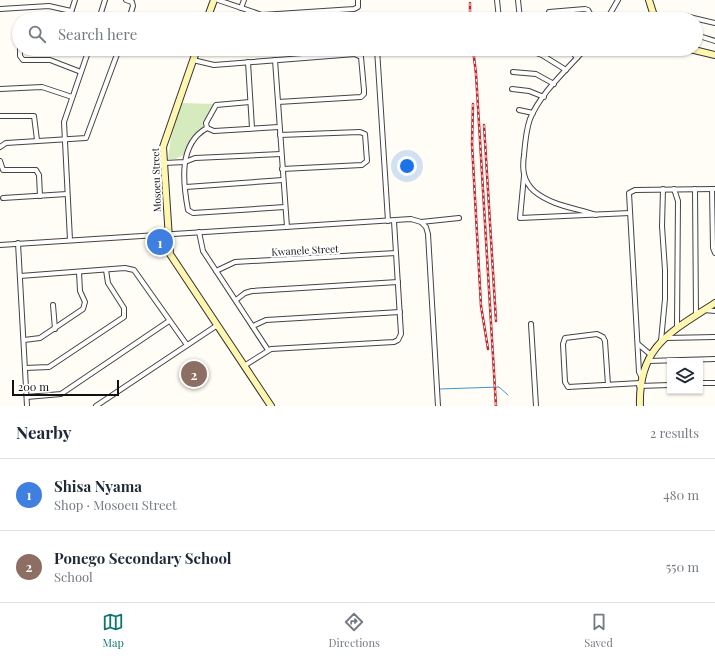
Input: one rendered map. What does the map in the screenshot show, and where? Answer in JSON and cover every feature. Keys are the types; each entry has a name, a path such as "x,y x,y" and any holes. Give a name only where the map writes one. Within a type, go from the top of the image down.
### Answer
{"street":[{"path":"0,8 49,6 71,12 75,0"},
{"path":"101,12 105,0"},
{"path":"126,0 132,2 133,6 131,12"},
{"path":"210,12 214,0"},
{"path":"218,0 250,12"},
{"path":"241,8 244,0"},
{"path":"319,12 354,9 358,7 358,0"},
{"path":"496,0 498,12"},
{"path":"518,0 519,12"},
{"path":"610,12 618,0"},
{"path":"650,0 653,12"},
{"path":"550,12 585,9 589,12"},
{"path":"703,21 715,23"},
{"path":"703,38 715,42"},
{"path":"703,52 715,55"},
{"path":"20,56 24,60 50,60 81,72"},
{"path":"70,240 64,120 87,56"},
{"path":"0,147 4,143 85,138 88,136 116,56"},
{"name":"Mosoeu Street","path":"194,56 164,142 168,234 171,258 270,406"},
{"path":"193,60 211,64 328,56"},
{"path":"278,102 361,97 364,90 363,60 360,56"},
{"path":"377,56 388,221"},
{"path":"544,56 566,70"},
{"path":"577,58 554,84 533,113 526,135 520,218 630,213"},
{"path":"276,60 279,127 287,227"},
{"path":"248,62 252,128"},
{"path":"514,72 536,74 554,84"},
{"path":"0,89 42,87 72,97"},
{"path":"512,89 529,91 544,98"},
{"path":"207,128 206,122 217,104 250,102"},
{"path":"519,110 533,113"},
{"path":"0,116 34,116 36,118 37,140"},
{"path":"207,128 214,131 279,127"},
{"path":"207,128 190,144 184,166 187,209 191,213 285,207"},
{"path":"280,135 360,132 365,134 367,139 367,161 362,165 282,169"},
{"path":"164,163 185,162 195,158 281,154"},
{"path":"0,162 3,170 36,170 38,175 40,196"},
{"path":"524,175 527,182 537,193 568,208 596,215"},
{"path":"186,187 283,180"},
{"path":"662,339 665,299 662,226 663,189"},
{"path":"640,406 638,344 628,197 630,192 663,189 713,189 713,250 715,254"},
{"path":"674,189 678,201 677,326"},
{"path":"695,189 696,315"},
{"path":"4,198 67,194"},
{"path":"421,222 459,218"},
{"path":"0,245 414,219 421,222 426,227 428,234 438,406"},
{"path":"244,366 268,350 397,341 401,336 394,220"},
{"path":"199,232 202,248 268,350"},
{"path":"18,243 27,406"},
{"name":"Kwanele Street","path":"216,271 235,262 396,253"},
{"path":"20,276 128,268 136,271 169,321 187,345"},
{"path":"25,368 49,367 124,317 124,308 108,283 106,270"},
{"path":"24,340 40,338 85,307 85,302 80,291 78,272"},
{"path":"236,300 245,293 252,291 398,282"},
{"path":"640,382 649,358 662,339 677,326 715,303"},
{"path":"53,305 55,329"},
{"path":"704,310 715,311"},
{"path":"252,326 266,320 400,312"},
{"path":"27,397 61,394 169,321"},
{"path":"531,324 536,406"},
{"path":"96,406 216,326"},
{"path":"608,385 605,341 603,337 598,334 565,338 563,344 565,382 567,386 574,388 608,385 640,382 667,384"},
{"path":"662,339 715,337"},
{"path":"638,344 649,358"},
{"path":"649,358 715,359"},
{"path":"703,383 715,383"}],"green space":[{"path":"181,103 214,104 204,122 203,129 189,143 184,155 175,159 168,159 171,137"}],"waterway":[{"path":"440,389 499,387 508,395"}],"railway":[{"path":"470,3 470,12"},
{"path":"474,56 496,406"},
{"path":"473,104 472,144 481,306 488,349"},
{"path":"484,125 496,321"}],"place":[{"name":"Shisa Nyama","path":"160,242"},
{"name":"Ponego Secondary School","path":"194,374"}]}
